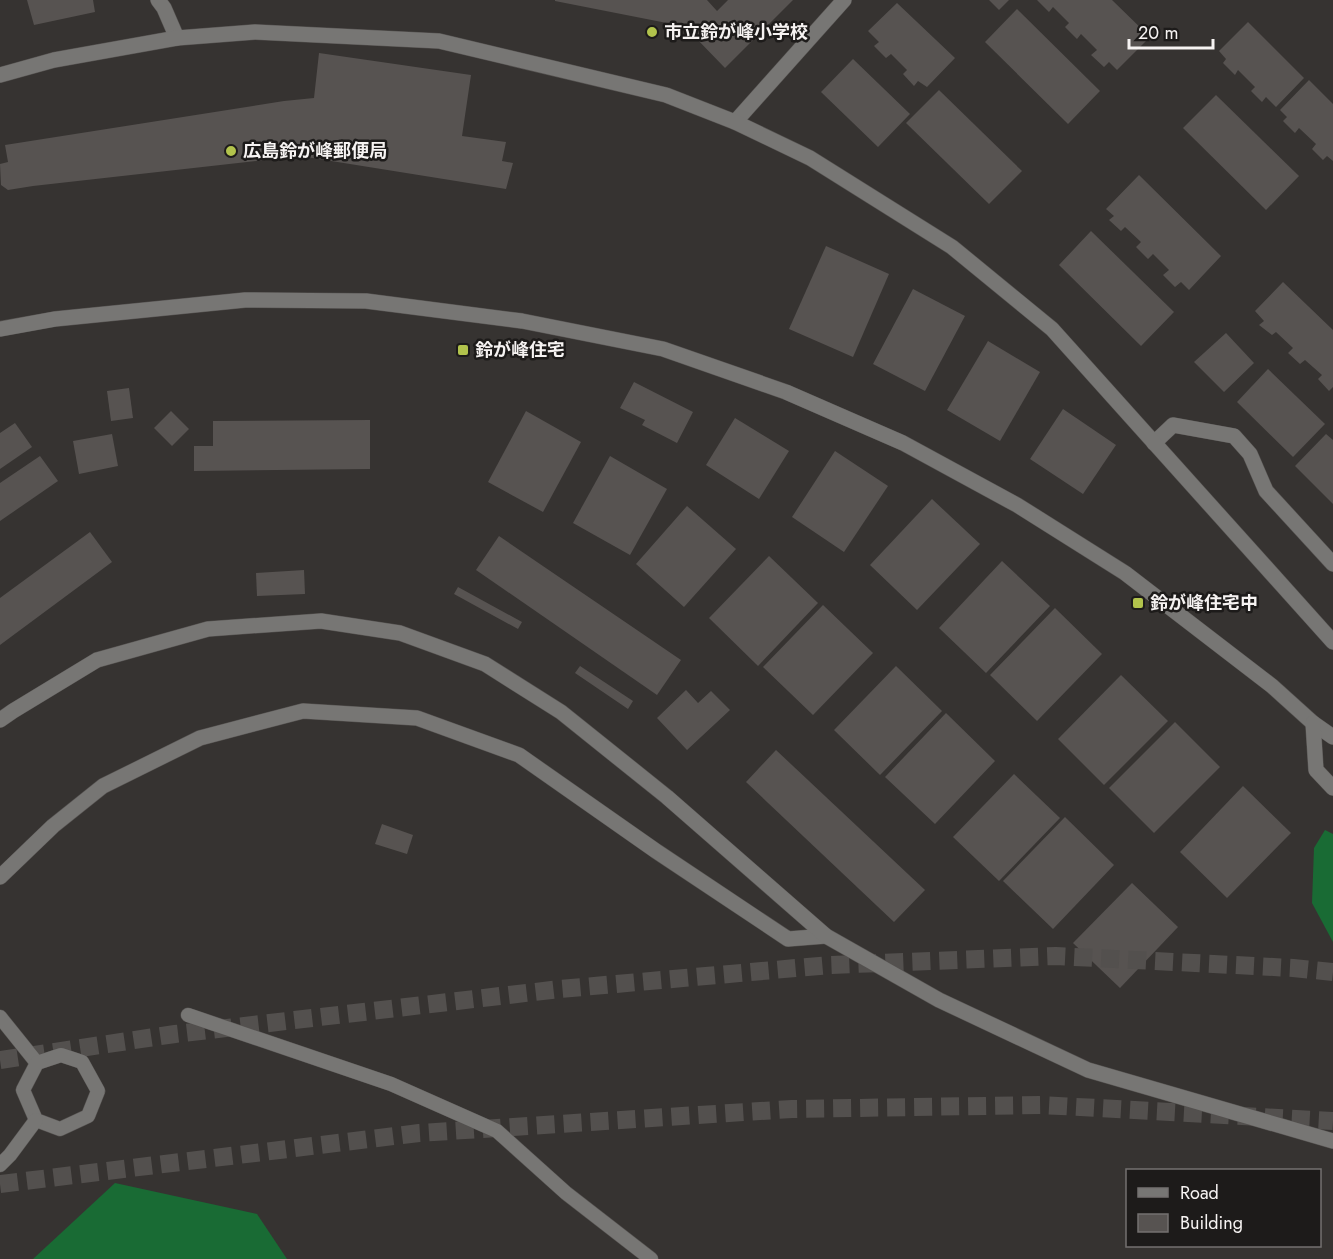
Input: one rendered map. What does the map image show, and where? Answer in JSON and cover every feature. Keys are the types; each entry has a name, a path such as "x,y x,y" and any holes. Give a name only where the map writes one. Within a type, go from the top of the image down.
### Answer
{"street":[{"path":"159,0 177,38"},
{"path":"735,122 844,0"},
{"path":"0,75 54,60 177,38 255,32 439,41 666,95 735,122 810,158 952,247 1052,329 1333,642"},
{"path":"0,329 55,319 245,300 366,302 522,321 663,349 786,392 903,443 1017,505 1125,573 1272,686 1313,723 1333,737"},
{"path":"1154,443 1173,425 1234,436 1250,454 1266,491 1333,564"},
{"path":"0,720 97,660 208,629 321,621 400,633 485,664 561,712 667,797 825,936 939,1000 1089,1070 1333,1141"},
{"path":"0,877 53,826 104,786 200,738 303,711 417,718 519,755 656,851 788,939 825,936"},
{"path":"1313,723 1316,770 1333,788"}],"lane":[{"path":"188,1015 391,1084 497,1131 566,1192 651,1259"},
{"path":"0,1017 37,1063"},
{"path":"61,1055 82,1062 98,1091 88,1116 60,1129 36,1120 23,1090 37,1063 61,1055"},
{"path":"0,1165 36,1120"}],"green space":[{"path":"1325,830 1333,834 1333,942 1312,903 1314,848"},
{"path":"115,1183 257,1214 287,1259 33,1259"}],"building":[{"path":"27,0 93,0 95,12 34,25"},
{"path":"555,0 707,0 717,11 728,0 793,0 725,68 682,26"},
{"path":"989,0 1009,0 999,10"},
{"path":"1037,0 1112,0 1150,37 1117,70 1109,62 1104,67 1091,55 1097,50 1081,34 1077,39 1065,27 1069,23 1053,7 1049,12"},
{"path":"897,3 955,58 927,87 918,81 914,86 903,74 907,70 891,54 886,58 874,46 879,42 868,31"},
{"path":"1017,9 1100,91 1068,124 985,42"},
{"path":"1248,22 1304,78 1276,107 1266,97 1262,102 1251,91 1255,87 1238,70 1235,75 1223,63 1226,59 1219,51"},
{"path":"319,53 471,75 462,136 506,142 502,161 513,163 506,189 300,156 8,190 1,185 0,164 8,162 5,145 314,98"},
{"path":"853,59 910,114 878,147 821,92"},
{"path":"1309,80 1333,104 1333,161 1327,156 1323,160 1312,149 1316,144 1299,128 1295,133 1283,121 1287,117 1280,110"},
{"path":"939,90 1022,171 989,204 906,123"},
{"path":"1216,95 1299,176 1266,210 1183,128"},
{"path":"1139,175 1221,256 1189,290 1181,282 1175,287 1163,275 1169,270 1153,254 1148,259 1136,247 1141,242 1125,227 1121,231 1109,220 1114,216 1106,209"},
{"path":"1091,231 1174,312 1141,346 1059,265"},
{"path":"826,246 889,274 853,357 789,329"},
{"path":"1283,282 1333,330 1333,387 1329,391 1318,379 1322,375 1305,360 1300,364 1288,353 1293,348 1276,332 1272,335 1259,325 1264,321 1255,311"},
{"path":"913,289 965,316 925,391 873,364"},
{"path":"1226,333 1254,363 1224,392 1194,362"},
{"path":"988,341 1040,372 1000,441 947,410"},
{"path":"1268,369 1325,424 1293,457 1237,402"},
{"path":"634,382 693,412 677,443 642,425 645,420 620,408"},
{"path":"129,388 133,418 111,421 107,391"},
{"path":"1063,409 1116,445 1083,494 1030,459"},
{"path":"171,411 189,429 172,446 154,428"},
{"path":"526,411 581,442 543,512 488,482"},
{"path":"735,418 789,451 759,499 706,465"},
{"path":"370,420 370,469 194,471 194,446 213,446 213,421"},
{"path":"15,423 32,447 0,469 0,433"},
{"path":"112,434 118,466 79,474 73,441"},
{"path":"1326,434 1333,440 1333,504 1295,466"},
{"path":"835,451 888,486 844,552 792,517"},
{"path":"40,456 58,481 0,521 0,483"},
{"path":"610,456 667,489 630,555 573,523"},
{"path":"932,499 980,544 917,610 870,565"},
{"path":"687,506 736,549 684,607 636,564"},
{"path":"90,532 112,562 0,645 0,598"},
{"path":"499,536 681,660 657,695 476,570"},
{"path":"769,556 818,603 758,666 709,618"},
{"path":"1002,561 1050,606 986,673 939,628"},
{"path":"304,570 305,594 257,596 256,573"},
{"path":"458,587 522,622 518,629 454,594"},
{"path":"823,605 873,653 813,715 763,667"},
{"path":"1055,608 1102,654 1037,721 990,675"},
{"path":"580,666 633,701 628,709 575,673"},
{"path":"896,666 942,711 880,775 834,730"},
{"path":"1121,675 1168,721 1104,785 1058,739"},
{"path":"686,690 698,703 711,691 730,710 687,750 657,718"},
{"path":"946,713 995,761 935,824 885,777"},
{"path":"1175,722 1220,767 1154,833 1109,788"},
{"path":"776,750 925,890 894,922 746,782"},
{"path":"1014,774 1060,818 999,881 953,837"},
{"path":"1243,786 1291,833 1227,898 1180,852"},
{"path":"1065,817 1114,865 1053,929 1003,881"},
{"path":"382,824 413,835 407,854 375,844"},
{"path":"1132,883 1178,927 1120,988 1073,943"}],"tunnel":[{"path":"0,1060 175,1034 560,989 830,965 1056,956 1333,972"},
{"path":"0,1184 419,1133 792,1109 1042,1105 1333,1121"}],"place":[{"name":"市立鈴が峰小学校","path":"652,32"},
{"name":"広島鈴が峰郵便局","path":"231,151"},
{"name":"鈴が峰住宅","path":"463,350"},
{"name":"鈴が峰住宅中","path":"1138,603"}]}
